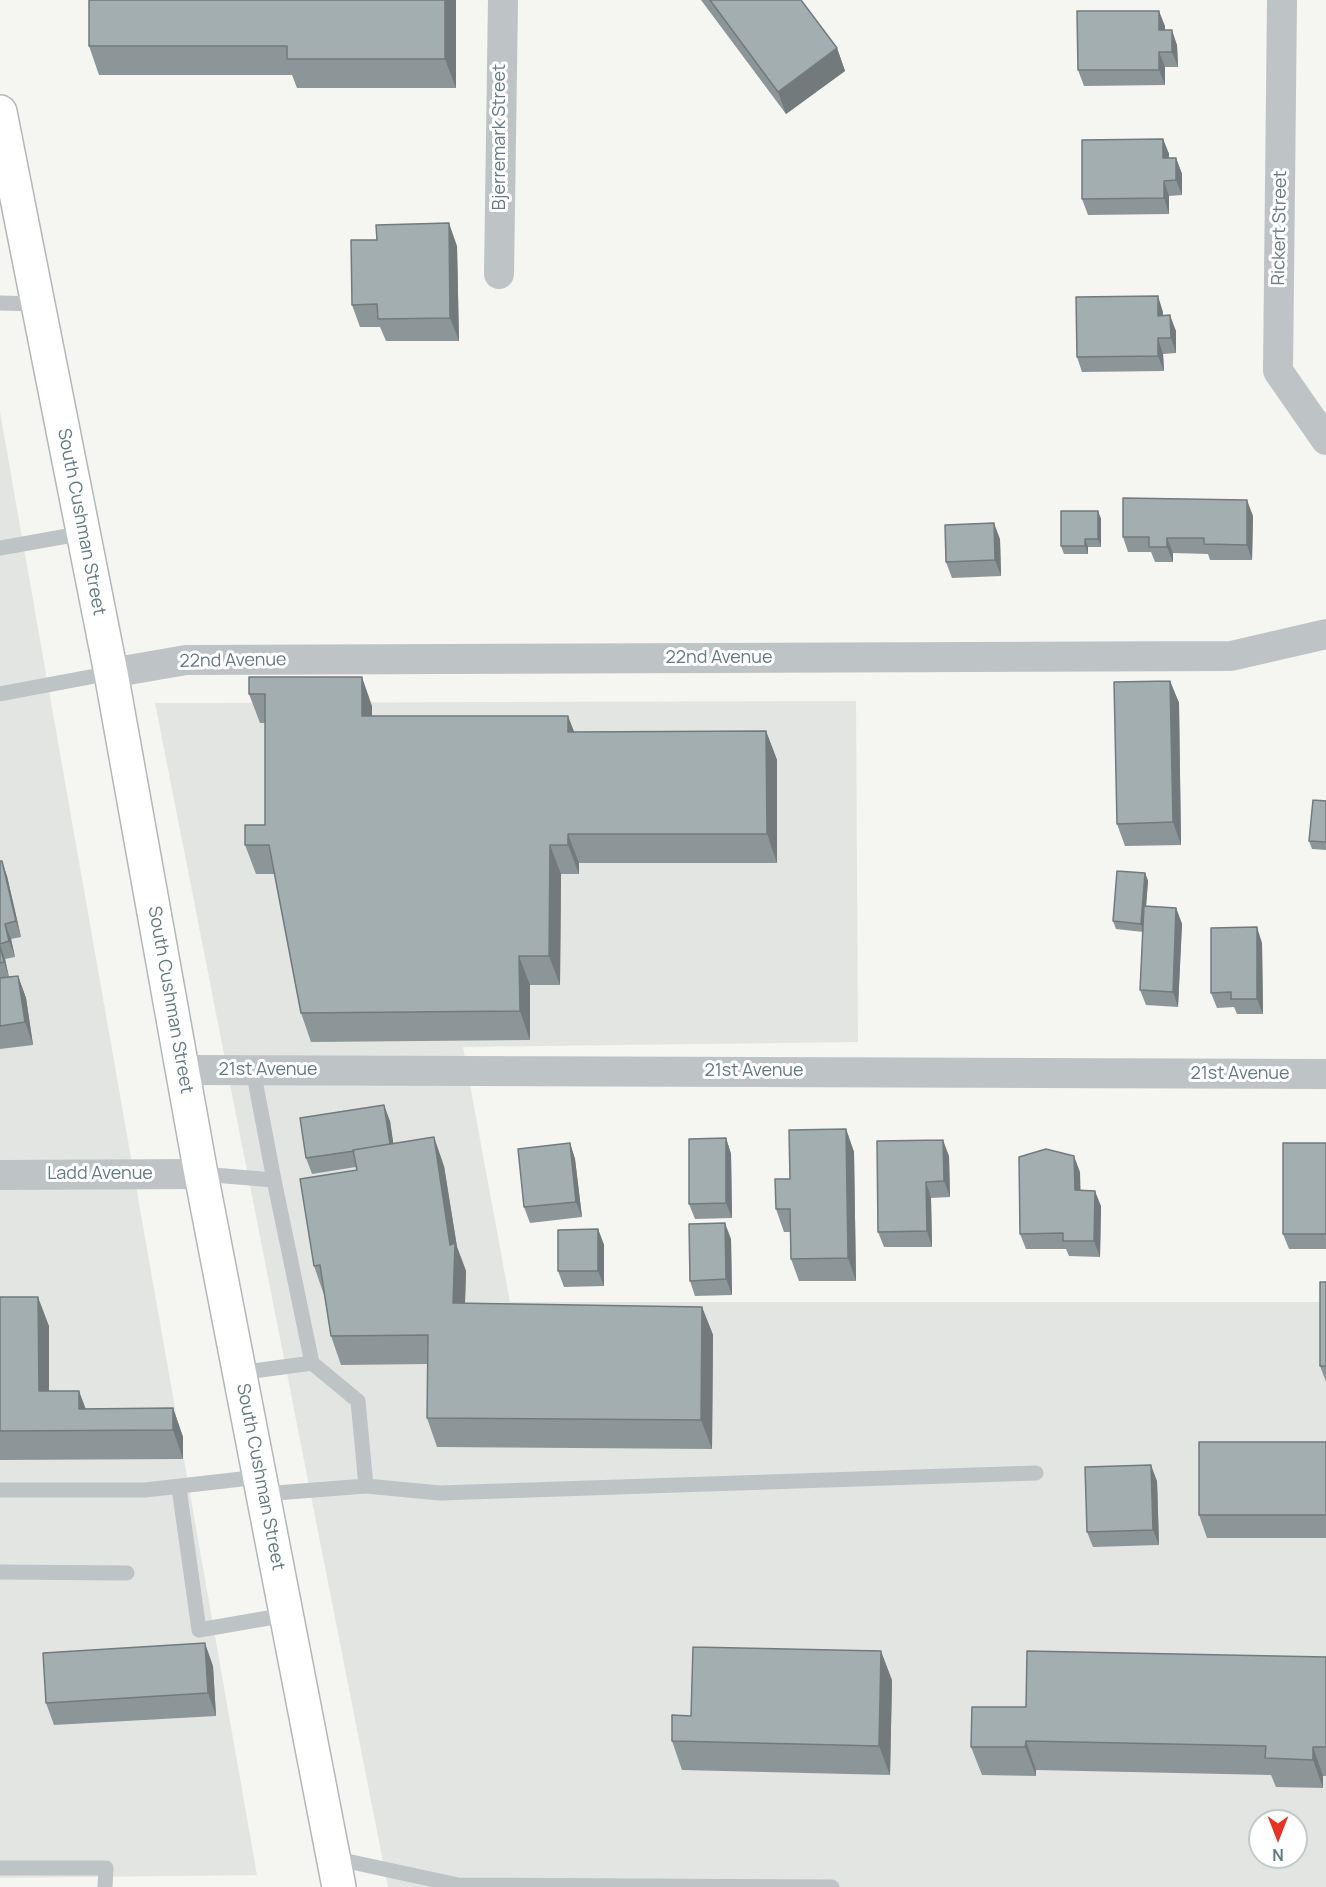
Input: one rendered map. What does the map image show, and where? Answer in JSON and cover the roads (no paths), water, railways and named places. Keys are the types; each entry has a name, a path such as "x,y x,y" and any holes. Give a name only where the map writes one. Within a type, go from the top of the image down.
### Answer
{"main road":[{"name":"South Cushman Street","path":"0,112 6,178 37,304 84,533 201,1174 336,1872"}],"street":[{"name":"Bjerremark Street","path":"499,274 503,0"},
{"name":"Rickert Street","path":"1282,0 1278,372 1326,440"},
{"name":"22nd Avenue","path":"111,673 186,660 1231,656 1326,634"},
{"name":"21st Avenue","path":"182,1070 1326,1074"},
{"name":"Ladd Avenue","path":"0,1175 201,1174"}],"lane":[{"path":"0,303 37,304"},
{"path":"0,548 84,533"},
{"path":"0,694 111,673"},
{"path":"253,1070 312,1363 358,1401 366,1486"},
{"path":"201,1174 274,1180"},
{"path":"240,1373 312,1363"},
{"path":"0,1490 145,1491 261,1485 366,1486 440,1493 1036,1473"},
{"path":"179,1488 199,1630 286,1615"},
{"path":"0,1572 127,1573"},
{"path":"0,1868 106,1868 105,1887"},
{"path":"336,1872 458,1886 832,1887"}]}
